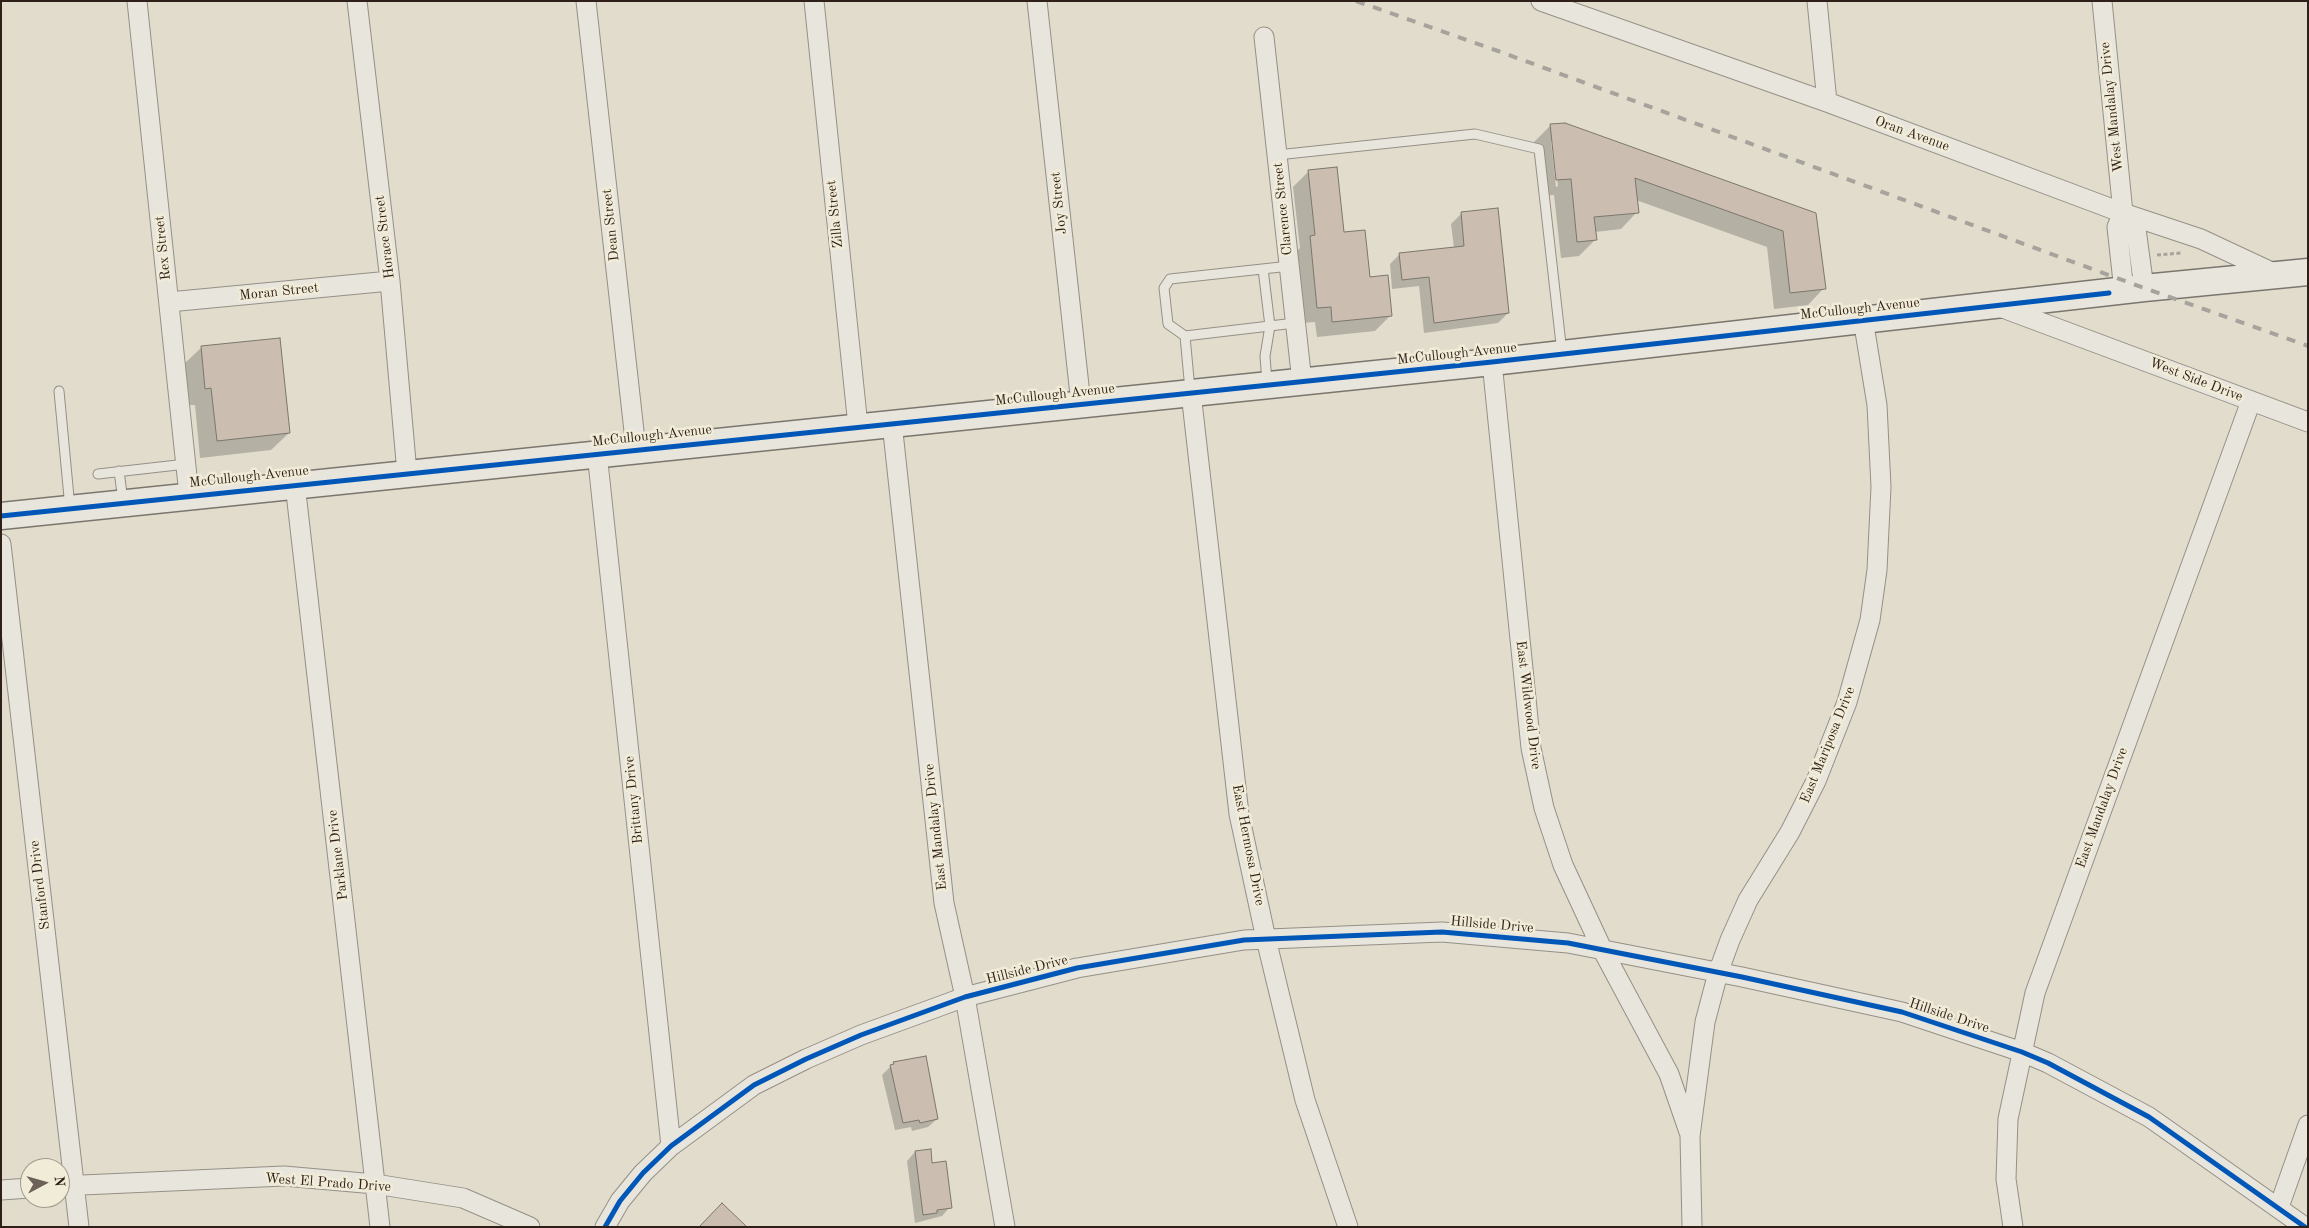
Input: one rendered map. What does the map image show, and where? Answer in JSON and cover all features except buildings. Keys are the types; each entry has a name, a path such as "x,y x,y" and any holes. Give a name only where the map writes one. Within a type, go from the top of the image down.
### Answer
{"main road":[{"name":"McCullough Avenue","path":"1,516 295,484 1492,362 2134,289 2308,272"}],"street":[{"name":"Rex Street","path":"138,1 190,495"},
{"name":"Horace Street","path":"357,1 390,281 408,473"},
{"name":"Dean Street","path":"586,1 636,449"},
{"name":"Zilla Street","path":"814,1 858,426"},
{"name":"Joy Street","path":"1037,1 1081,404"},
{"name":"Oran Avenue","path":"1541,1 1827,102 2123,213 2201,239 2279,275"},
{"path":"1817,1 1827,102"},
{"name":"West Mandalay Drive","path":"2102,1 2123,213 2118,227 2134,289"},
{"name":"Clarence Street","path":"1264,37 1302,382"},
{"name":"Moran Street","path":"169,302 390,281"},
{"name":"West Side Drive","path":"1997,306 2308,422"},
{"name":"East Mariposa Drive","path":"1718,973 1748,900 1790,832 1816,781 1847,702 1870,620 1877,570 1881,488 1877,405 1863,320"},
{"name":"East Wildwood Drive","path":"1492,362 1531,748 1544,808 1563,865 1602,949 1669,1074 1690,1136"},
{"name":"East Hermosa Drive","path":"1190,393 1239,814 1266,939 1305,1100 1348,1227"},
{"name":"East Mandalay Drive","path":"2012,1227 2006,1179 2008,1120 2035,993 2251,401"},
{"name":"East Mandalay Drive","path":"892,423 944,903 965,997 1005,1227"},
{"name":"Brittany Drive","path":"597,453 671,1146"},
{"name":"Parklane Drive","path":"295,484 380,1227"},
{"name":"Stanford Drive","path":"1,544 64,1158"},
{"name":"Hillside Drive","path":"605,1227 620,1201 671,1146 754,1085 860,1035 965,997 1077,968 1244,940 1442,932 1568,943 1602,949 1902,1012 2022,1052 2048,1063 2149,1117 2305,1227"},
{"name":"East Wildwood Drive","path":"1692,1227 1690,1136 1706,1022 1718,973"},
{"path":"2279,1207 2308,1125"},
{"name":"West El Prado Drive","path":"70,1185 284,1176 376,1184 463,1198 530,1227"},
{"path":"1,1190 20,1189"},
{"name":"Stanford Drive","path":"70,1196 79,1227"}],"lane":[{"path":"1278,155 1475,134 1539,149 1562,354"},
{"path":"1290,266 1170,279 1164,288 1168,324 1184,336 1296,323"},
{"path":"1263,269 1270,326 1265,356 1268,385"},
{"path":"1184,336 1190,393"},
{"path":"58,391 70,508"},
{"path":"98,474 186,464"},
{"path":"119,471 123,502"}],"path":[{"path":"2148,256 2183,253"}],"railway":[{"path":"1356,1 2308,346"}],"cycle path":[{"path":"1,516 1492,362 2109,293"},
{"path":"605,1227 620,1201 643,1173 671,1146 754,1085 806,1059 861,1035 965,997 1077,968 1244,940 1442,932 1568,943 1742,977 1902,1012 2022,1052 2048,1063 2149,1117 2305,1227"}]}
